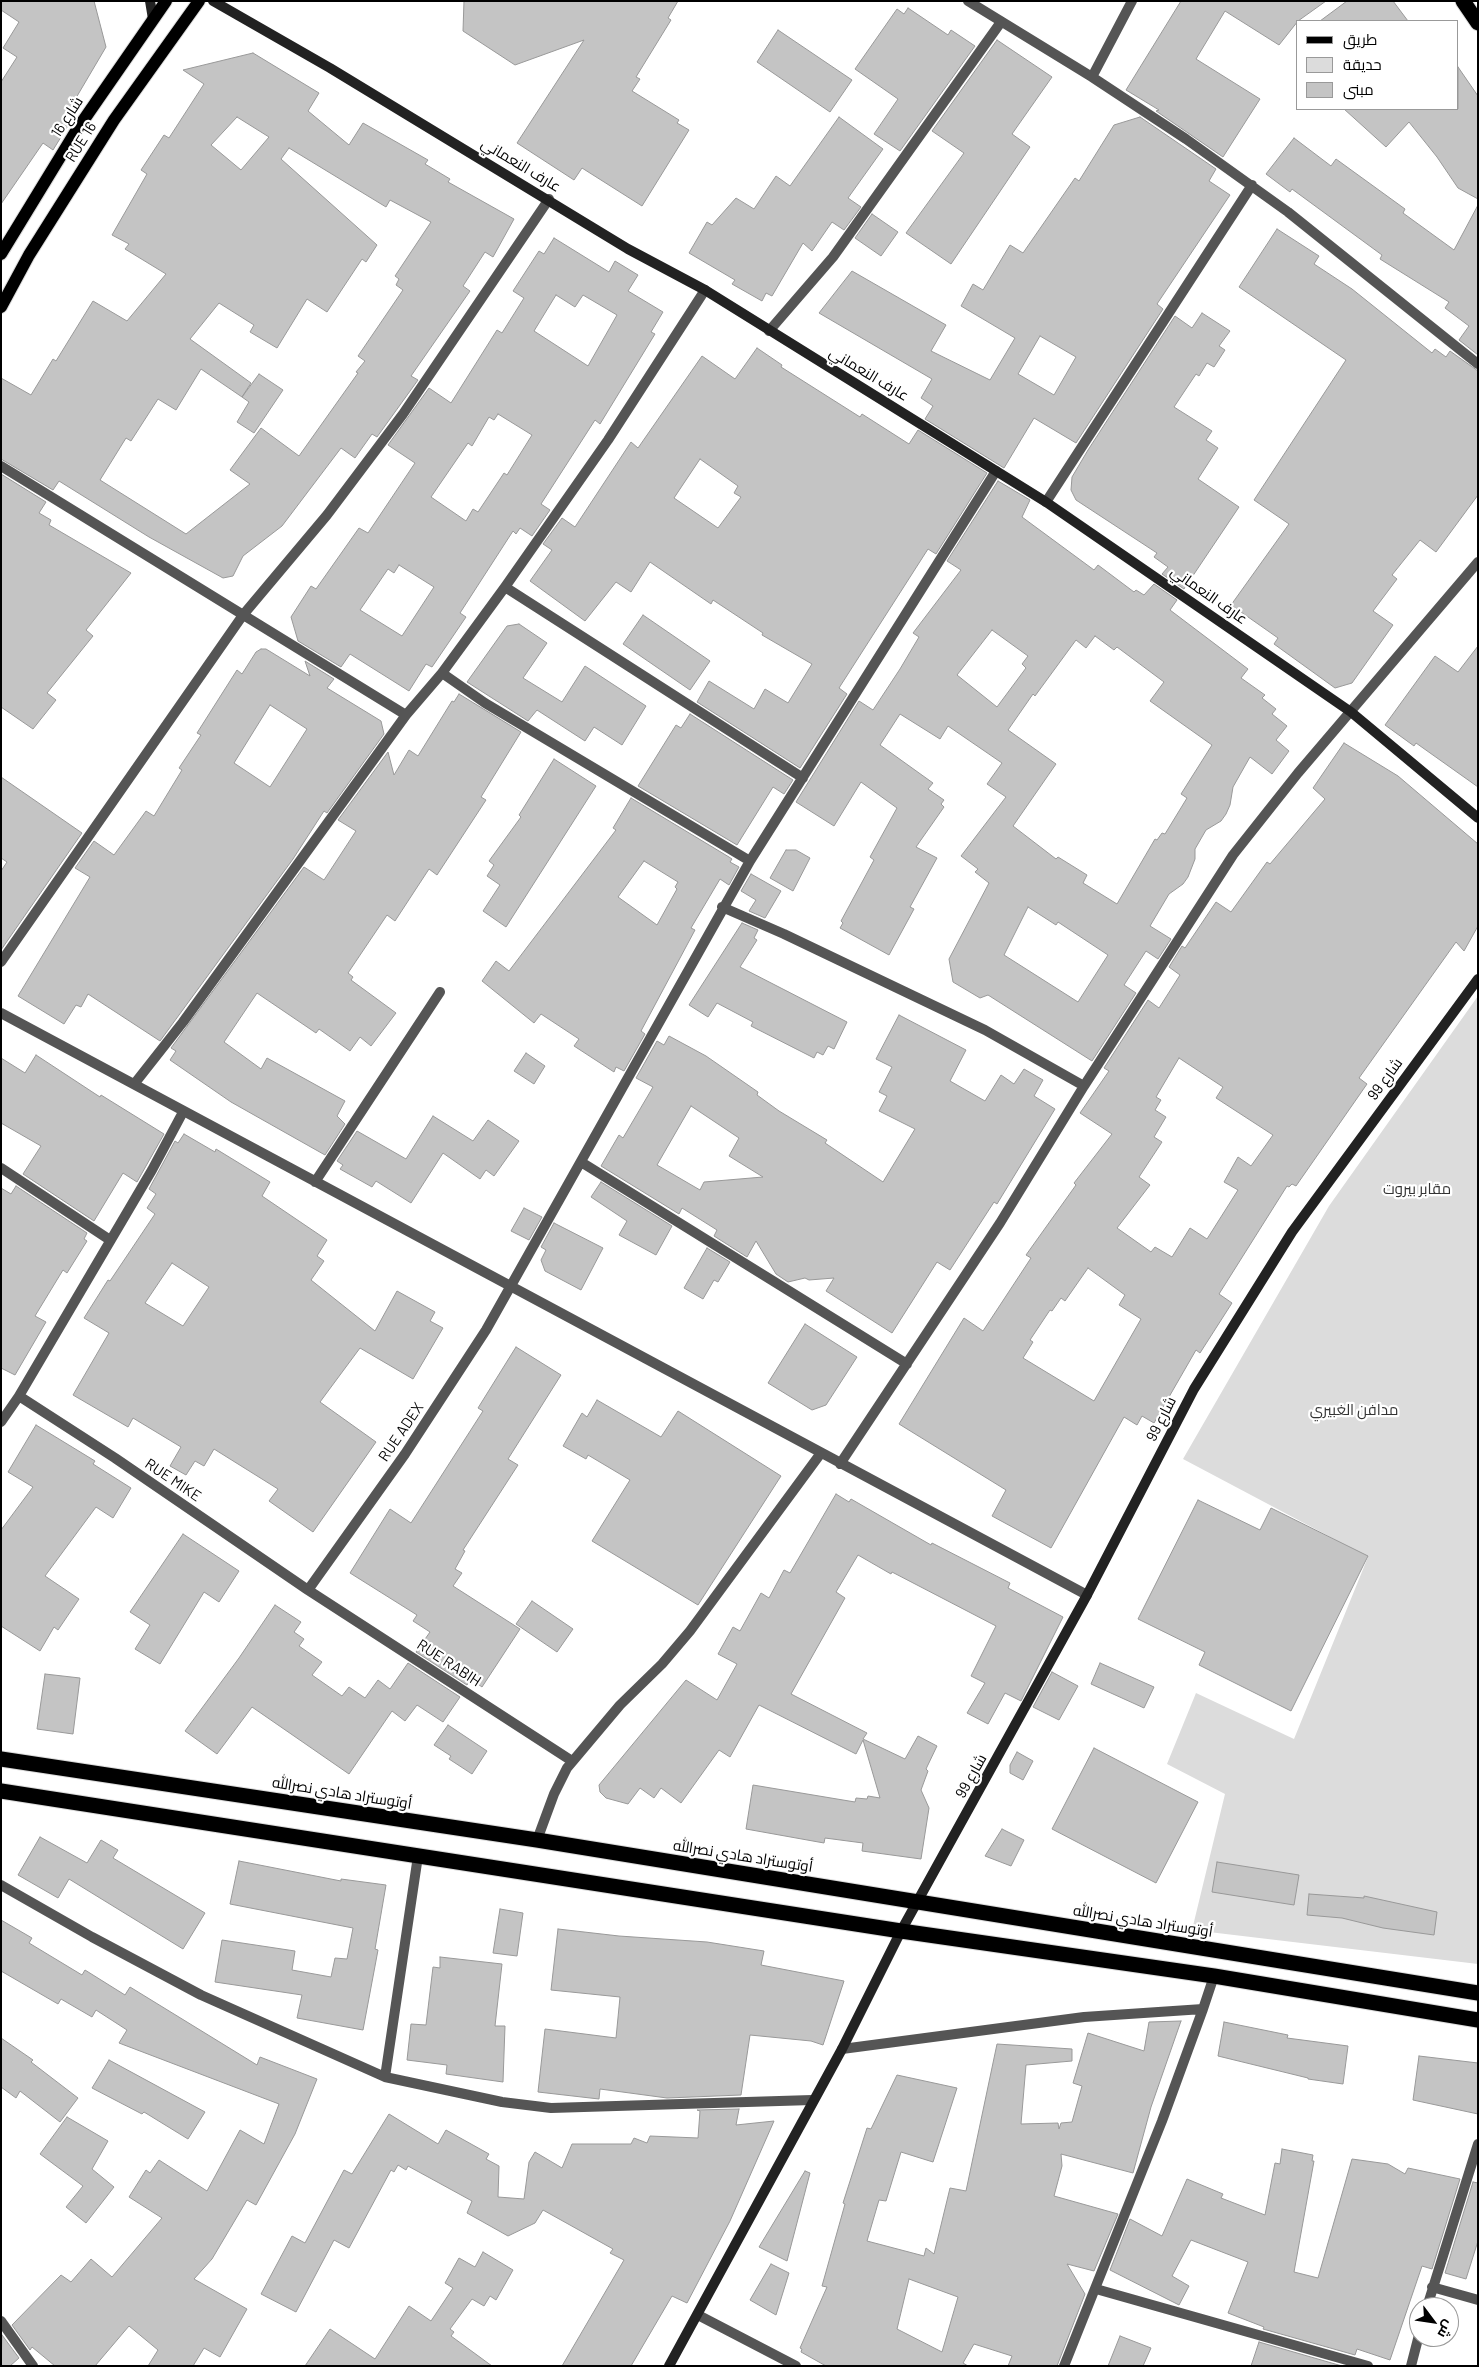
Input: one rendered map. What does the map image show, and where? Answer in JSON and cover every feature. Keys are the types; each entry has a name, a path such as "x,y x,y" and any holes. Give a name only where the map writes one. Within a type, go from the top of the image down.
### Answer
{"highway":[{"path":"1463,1 1478,23"},
{"name":"أوتوستراد هادي نصرالله","path":"1,1759 537,1840 1478,1992"},
{"path":"1,1792 901,1931 1214,1976 1478,2020"}],"main road":[{"name":"شارع 16","path":"1,254 76,131 166,1"},
{"name":"RUE 16","path":"1,307 29,256 114,120 199,1"}],"street":[{"path":"150,1 153,19"},
{"name":"عارف النعماني","path":"213,1 330,68 549,199 628,249 704,290 1046,502 1352,712 1478,818"},
{"path":"968,1 1092,77 1186,139 1288,212 1478,364"},
{"path":"1092,77 1132,1"},
{"path":"769,331 833,257 1001,22"},
{"path":"1046,502 1252,186"},
{"path":"1,962 243,615 327,515 403,414 549,199"},
{"path":"134,1083 266,911 406,715 442,673 505,587 608,440 704,290"},
{"path":"1,466 406,715"},
{"name":"RUE ADEX","path":"308,1590 406,1454 486,1330 722,907 996,471"},
{"path":"840,1464 1000,1223 1084,1086 1233,855 1298,773 1478,562"},
{"path":"505,587 802,778"},
{"path":"442,673 484,702 750,861"},
{"path":"722,907 784,934 985,1030 1084,1086"},
{"name":"شارع 99","path":"669,2366 812,2100 842,2049 901,1931 919,1902 1087,1595 1194,1389 1292,1232 1478,979"},
{"path":"315,1182 440,992"},
{"path":"1,1013 1087,1595"},
{"path":"1,1422 19,1396 152,1170 183,1112"},
{"path":"581,1162 907,1364"},
{"path":"1,1168 110,1240"},
{"name":"RUE MIKE","path":"19,1396 115,1458 308,1590"},
{"path":"537,1840 554,1794 572,1761 620,1704 662,1664 690,1632 821,1453"},
{"name":"RUE RABIH","path":"308,1590 572,1761"},
{"path":"385,2077 418,1856"},
{"path":"1,1885 201,1995 385,2077 502,2102 551,2108 812,2100"},
{"path":"1064,2366 1096,2289 1214,1976"},
{"path":"842,2049 1084,2017 1203,2009"},
{"path":"1429,2297 1478,2144"},
{"path":"1432,2287 1478,2300"},
{"path":"1096,2289 1368,2366"},
{"path":"698,2315 796,2366"},
{"path":"1,2321 33,2366"},
{"path":"1410,2366 1416,2347"}],"green space":[{"name":"مدافن الغبيري","path":"1478,996 1478,1964 1192,1930 1225,1794 1167,1764 1196,1693 1294,1739 1368,1557 1183,1459 1329,1206"}],"building":[{"path":"1,1 94,1 106,47 63,120 69,124 53,150 43,143 1,204 1,82 17,57 3,48 19,22 1,10"},
{"path":"464,1 678,1 668,18 671,20 636,77 640,79 632,91 679,120 677,123 689,130 642,206 582,168 574,180 517,143 584,40 515,65 463,31"},
{"path":"1181,1 1326,1 1299,20 1296,20 1296,24 1279,45 1225,11 1196,59 1260,99 1223,157 1156,111 1159,110 1126,90"},
{"path":"1347,1 1393,1 1407,20 1321,20"},
{"path":"908,8 948,35 951,30 975,46 900,151 874,134 898,99 855,69 897,9 904,14"},
{"path":"778,30 852,80 830,112 757,62"},
{"path":"997,40 1052,77 1012,134 1030,147 951,264 906,233 964,153 932,131"},
{"path":"253,53 319,93 308,111 349,145 363,123 428,160 425,164 450,179 448,182 514,219 493,257 485,252 463,286 470,291 411,376 418,380 377,437 372,434 355,458 341,448 282,526 243,556 233,576 223,578 149,537 59,481 53,490 1,459 1,378 31,395 53,359 56,361 93,301 127,321 166,274 125,249 129,244 112,235 147,174 141,170 164,135 169,138 204,84 183,70","holes":["237,117 269,137 241,170 211,145","289,148 386,207 390,200 431,222 395,276 399,279 396,285 403,290 358,356 365,361 299,456 261,428 230,470 250,484 186,534 100,480 126,438 131,441 158,399 176,410 201,369 242,397 251,383 190,339 219,303 254,325 250,332 277,348 307,299 327,312 362,259 366,262 377,245 281,159"]},
{"path":"1459,68 1478,96 1478,199 1458,188 1437,157 1409,122 1386,147 1345,110 1459,110"},
{"path":"839,117 883,149 848,198 861,207 844,230 832,222 812,251 803,243 772,296 766,293 762,301 732,284 735,280 689,253 707,222 712,225 736,198 754,209 776,176 790,186"},
{"path":"1140,117 1216,169 1209,181 1230,195 1157,304 1163,309 1076,443 1034,418 1004,468 925,419 933,406 921,398 932,379 819,313 852,271 946,325 931,351 990,380 1015,338 961,306 973,284 983,290 1010,245 1023,253 1075,178 1079,181 1114,125","holes":["1040,336 1076,357 1054,395 1018,374"]},
{"path":"1294,138 1331,166 1336,159 1405,209 1403,213 1454,250 1478,205 1478,355 1459,340 1469,326 1445,308 1449,302 1380,259 1382,255 1292,189 1290,192 1266,174"},
{"path":"872,214 898,232 881,256 855,238"},
{"path":"1277,229 1319,256 1314,264 1352,289 1432,353 1435,349 1446,357 1450,351 1478,371 1478,495 1436,552 1420,540 1392,575 1397,579 1373,611 1393,625 1352,683 1335,688 1274,644 1278,638 1231,605 1289,524 1254,500 1346,360 1239,287"},
{"path":"554,238 609,272 615,261 638,275 628,291 663,312 651,332 655,334 600,424 595,420 541,504 550,510 532,536 520,528 516,534 513,531 460,613 466,617 432,667 426,664 409,691 350,654 341,667 298,641 291,617 311,586 316,589 359,528 368,533 415,463 388,445 429,388 451,403 497,330 502,333 524,298 513,291 539,251 544,254","holes":["556,295 575,307 583,295 617,315 588,366 534,331","498,414 532,435 507,475 504,473 478,512 473,509 466,521 431,497 468,443 472,446 489,417 494,420","399,565 434,587 402,636 360,610 388,569 394,573"]},
{"path":"1202,313 1230,331 1219,346 1225,350 1214,367 1207,363 1199,376 1196,374 1174,407 1212,431 1206,440 1218,448 1198,479 1239,507 1184,589 1162,574 1168,567 1154,557 1157,553 1076,500 1071,490 1072,477 1088,450 1175,316 1192,328"},
{"path":"757,348 782,365 781,367 860,417 862,414 909,444 918,430 987,473 936,554 928,549 839,688 847,694 800,768 697,702 709,681 754,709 765,689 788,703 812,664 762,635 763,633 713,600 711,604 650,562 631,592 616,582 585,621 530,581 552,550 543,544 562,518 575,527 631,442 638,448 702,356 735,379","holes":["700,459 738,486 734,493 741,497 718,528 674,498"]},
{"path":"259,374 283,390 254,433 237,422 249,402 242,397"},
{"path":"1,474 46,502 39,513 51,520 49,525 131,573 86,630 93,636 47,693 56,700 33,729 1,707"},
{"path":"998,481 1030,500 1022,517 1094,570 1098,565 1134,592 1136,590 1144,595 1154,584 1177,600 1170,610 1248,669 1241,678 1265,695 1262,698 1276,709 1272,714 1287,726 1276,740 1289,751 1272,774 1250,757 1233,787 1230,805 1226,814 1221,821 1206,830 1195,849 1195,859 1188,877 1183,884 1169,894 1150,926 1171,939 1158,959 1146,951 1124,985 1136,993 1092,1061 988,995 980,998 953,982 949,959 989,883 975,872 978,869 961,856 1006,797 987,784 1002,763 948,726 940,739 900,714 880,745 933,783 928,789 944,800 941,804 944,807 916,847 937,858 910,907 914,909 889,955 840,928 843,923 841,921 874,860 870,857 897,808 861,782 834,826 796,802 859,701 873,710 900,669 919,637 913,633 961,570 947,561","holes":["992,630 1028,656 1022,664 1026,668 997,707 957,675","1095,636 1114,650 1117,647 1164,682 1150,701 1212,745 1181,794 1187,798 1165,834 1162,833 1157,840 1155,839 1117,904 1083,883 1087,875 1058,857 1056,859 1013,826 1056,764 1008,730 1033,694 1035,696 1076,640 1086,648","1028,907 1056,925 1058,922 1108,955 1078,1002 1004,955"]},
{"path":"643,615 710,661 690,690 623,644"},
{"path":"519,624 547,643 523,678 562,702 585,666 646,706 622,745 594,727 585,741 537,710 528,721 467,682 507,626"},
{"path":"1478,646 1478,787 1416,743 1414,746 1385,725 1435,656 1458,672"},
{"path":"266,649 310,676 305,661 334,679 327,688 381,721 384,734 327,813 324,811 293,859 160,1041 88,994 81,1007 76,1005 64,1024 18,996 90,877 75,868 94,841 114,855 146,811 154,816 182,770 179,768 201,735 197,733 237,670 242,674 256,652","holes":["270,705 307,729 270,787 234,763"]},
{"path":"459,694 521,732 481,797 486,800 437,875 429,869 395,921 387,915 348,973 353,977 351,980 396,1013 371,1046 360,1037 350,1051 319,1029 316,1033 257,993 224,1042 261,1069 267,1058 345,1101 337,1116 345,1124 325,1155 231,1102 170,1060 176,1051 171,1048 304,867 324,880 356,831 338,820 388,752 394,775 409,750 418,756 452,701 454,702"},
{"path":"690,714 793,780 784,794 773,787 737,845 638,786 676,725 681,728"},
{"path":"1344,743 1398,776 1478,844 1478,926 1464,951 1456,942 1359,1078 1367,1084 1296,1186 1292,1184 1289,1187 1287,1186 1219,1294 1232,1303 1200,1353 1196,1350 1154,1423 1142,1416 1137,1425 1124,1417 1051,1548 992,1516 1006,1490 899,1424 964,1318 983,1331 1031,1258 1026,1255 1076,1185 1074,1183 1112,1134 1080,1113 1109,1071 1104,1068 1148,1000 1159,1008 1180,975 1169,967 1182,946 1185,948 1216,902 1231,912 1267,862 1270,864 1325,799 1313,788","holes":["1179,1058 1223,1087 1216,1098 1273,1135 1251,1166 1238,1157 1224,1182 1238,1190 1207,1239 1190,1228 1172,1257 1155,1247 1151,1252 1117,1228 1150,1185 1139,1177 1162,1142 1154,1137 1166,1117 1155,1110 1161,1100 1156,1097","1088,1268 1125,1295 1119,1305 1141,1319 1094,1401 1023,1358 1033,1342 1030,1340 1050,1310 1052,1311 1061,1298 1065,1301"]},
{"path":"554,759 596,786 506,927 483,911 500,885 487,876 494,865 489,861 521,817 519,815"},
{"path":"1,777 82,833 1,950 1,871 7,862 1,858"},
{"path":"631,798 729,857 732,859 730,862 739,867 729,885 720,879 691,928 695,930 641,1031 645,1034 624,1071 616,1067 614,1072 574,1046 579,1039 541,1014 534,1023 482,981 496,961 509,971 616,830 613,828","holes":["644,861 678,882 675,887 677,889 657,925 618,897"]},
{"path":"786,850 796,850 810,858 793,891 770,878"},
{"path":"751,874 781,891 765,918 749,911 756,900 741,891"},
{"path":"742,923 758,930 754,938 757,940 740,967 847,1022 834,1049 828,1046 823,1055 817,1052 814,1058 751,1026 753,1022 717,1003 708,1017 689,1005"},
{"path":"899,1015 966,1050 950,1081 985,1101 1001,1075 1014,1084 1024,1069 1043,1080 1034,1096 1055,1109 997,1204 994,1202 950,1270 937,1262 892,1333 826,1291 834,1278 809,1280 805,1278 788,1282 776,1274 756,1241 747,1257 714,1236 717,1230 682,1208 679,1214 601,1166 619,1135 623,1138 653,1087 636,1078 657,1041 664,1045 669,1036 706,1056 758,1092 757,1095 779,1111 827,1140 825,1143 883,1182 915,1129 879,1111 887,1096 879,1092 892,1067 876,1059","holes":["691,1106 739,1138 729,1156 763,1177 704,1182 700,1190 657,1165"]},
{"path":"526,1053 545,1066 534,1084 514,1071"},
{"path":"36,1055 100,1097 101,1095 164,1134 137,1182 123,1173 94,1221 23,1174 41,1146 1,1123 1,1058 25,1073"},
{"path":"433,1116 473,1141 488,1120 519,1141 494,1176 486,1170 480,1179 443,1153 411,1203 376,1181 372,1187 340,1169 343,1165 337,1161 357,1131 406,1159"},
{"path":"184,1134 215,1152 216,1149 270,1182 262,1196 327,1240 317,1256 324,1261 311,1280 375,1331 397,1291 435,1312 430,1321 443,1328 413,1379 360,1348 320,1402 376,1442 313,1532 269,1501 278,1489 214,1449 204,1466 195,1461 186,1475 170,1466 181,1447 133,1418 128,1427 73,1395 109,1333 84,1318 108,1280 110,1281 155,1214 147,1208 156,1194 149,1189 175,1141 178,1143","holes":["172,1263 209,1287 183,1326 145,1303"]},
{"path":"601,1182 672,1226 656,1255 619,1235 627,1221 591,1197"},
{"path":"16,1186 87,1233 84,1239 87,1241 67,1273 63,1270 35,1316 46,1322 15,1375 1,1368 1,1188 11,1194"},
{"path":"524,1208 542,1217 529,1240 511,1231"},
{"path":"554,1223 603,1248 581,1290 545,1271 541,1260 546,1250 541,1247"},
{"path":"707,1248 730,1262 718,1282 714,1280 703,1299 684,1288"},
{"path":"805,1324 857,1357 826,1405 812,1410 768,1383"},
{"path":"516,1347 561,1375 508,1459 518,1465 463,1550 465,1551 455,1569 462,1573 453,1586 520,1629 482,1687 471,1679 467,1685 416,1652 430,1632 413,1621 417,1615 350,1573 390,1509 411,1523 483,1411 478,1408"},
{"path":"597,1400 661,1437 678,1411 781,1476 698,1605 592,1541 630,1480 588,1455 586,1459 563,1446 582,1413 587,1417"},
{"path":"36,1425 95,1461 93,1464 131,1488 113,1518 96,1507 45,1576 79,1599 58,1630 54,1627 40,1651 1,1626 1,1530 33,1487 8,1472"},
{"path":"836,1494 849,1502 851,1499 931,1545 932,1543 1010,1583 1008,1588 1063,1617 1021,1701 1005,1693 988,1724 967,1713 985,1683 971,1676 996,1626 892,1572 891,1574 858,1555 836,1592 845,1598 791,1694 867,1733 863,1739 905,1759 918,1736 937,1746 926,1769 928,1771 921,1790 929,1808 921,1859 862,1851 863,1843 825,1838 824,1843 746,1829 753,1785 855,1802 856,1798 867,1799 868,1796 880,1798 863,1740 856,1754 759,1705 730,1757 719,1750 681,1803 661,1788 654,1798 640,1788 628,1804 606,1798 600,1792 599,1785 686,1680 717,1700 737,1664 718,1654 733,1627 740,1631 761,1593 769,1598 784,1570 790,1573"},
{"path":"1198,1500 1260,1530 1271,1508 1368,1556 1291,1711 1199,1665 1205,1652 1138,1619"},
{"path":"183,1534 239,1571 219,1602 204,1592 160,1664 135,1649 150,1625 130,1612"},
{"path":"532,1601 573,1629 557,1652 516,1624"},
{"path":"275,1605 301,1622 294,1632 304,1639 299,1646 322,1662 312,1675 342,1696 349,1687 365,1698 378,1680 390,1689 408,1663 460,1697 443,1722 417,1705 405,1721 392,1711 349,1774 252,1707 217,1754 185,1731 239,1658"},
{"path":"1100,1663 1154,1687 1144,1708 1091,1684"},
{"path":"1052,1672 1078,1686 1059,1720 1033,1707"},
{"path":"45,1674 80,1678 73,1734 37,1729"},
{"path":"448,1725 487,1751 472,1774 449,1759 451,1756 434,1745"},
{"path":"1094,1748 1198,1802 1156,1883 1052,1829"},
{"path":"1017,1752 1033,1761 1023,1780 1010,1773 1010,1765"},
{"path":"1002,1829 1024,1840 1011,1866 985,1856"},
{"path":"40,1837 87,1863 101,1840 118,1850 113,1858 205,1913 183,1949 69,1879 58,1898 18,1875"},
{"path":"239,1861 341,1881 341,1879 386,1885 375,1949 378,1950 363,2030 297,2018 302,1995 215,1982 222,1940 295,1951 292,1970 331,1977 335,1958 347,1959 353,1928 230,1904"},
{"path":"1217,1862 1299,1875 1294,1905 1212,1892"},
{"path":"1309,1894 1364,1898 1364,1896 1437,1912 1434,1935 1383,1928 1342,1918 1307,1915"},
{"path":"500,1909 523,1913 517,1956 493,1953"},
{"path":"1,1920 32,1938 29,1943 82,1975 85,1970 125,1995 130,1987 257,2065 260,2057 317,2079 295,2134 256,2205 247,2200 212,2259 194,2279 247,2309 220,2357 204,2348 193,2366 148,2366 158,2350 129,2326 95,2366 55,2366 32,2347 30,2350 12,2325 61,2275 71,2282 91,2259 112,2277 162,2218 129,2197 146,2170 150,2173 159,2160 207,2191 240,2130 264,2144 279,2104 119,2043 127,2030 96,2010 92,2017 61,1999 58,2004 1,1971"},
{"path":"558,1929 619,1936 707,1942 764,1951 761,1965 844,1981 823,2045 811,2041 750,2035 741,2095 667,2098 600,2089 599,2099 538,2092 545,2029 616,2038 620,1997 551,1990"},
{"path":"440,1957 502,1964 495,2026 505,2026 503,2082 446,2074 447,2065 407,2060 411,2024 426,2025 433,1967 440,1968"},
{"path":"1181,2021 1151,2107 1133,2173 1061,2154 1062,2166 1054,2196 1118,2214 1094,2271 1067,2264 1085,2294 1057,2366 1008,2366 1012,2356 974,2344 963,2363 968,2366 826,2366 801,2352 802,2349 800,2348 827,2287 822,2286 845,2204 843,2203 867,2128 871,2129 897,2075 957,2088 933,2162 901,2152 886,2201 879,2200 867,2241 924,2256 926,2248 934,2254 950,2188 966,2191 997,2044 1072,2049 1072,2061 1026,2065 1021,2124 1058,2123 1059,2129 1061,2123 1072,2122 1082,2086 1073,2083 1088,2033 1144,2051 1149,2022","holes":["909,2279 958,2297 942,2352 897,2329"]},
{"path":"1224,2022 1288,2035 1287,2038 1348,2046 1343,2084 1308,2079 1218,2056"},
{"path":"1,2038 33,2060 31,2062 78,2098 60,2122 20,2091 16,2098 1,2087"},
{"path":"1419,2056 1478,2063 1478,2114 1413,2100"},
{"path":"109,2060 205,2112 188,2139 144,2112 142,2114 92,2088"},
{"path":"739,2109 736,2125 774,2121 730,2221 687,2303 672,2296 631,2366 562,2366 624,2260 610,2253 613,2249 543,2210 535,2223 508,2236 467,2213 472,2201 408,2166 406,2170 398,2165 394,2172 391,2170 349,2248 334,2240 296,2312 261,2294 292,2236 305,2243 344,2170 352,2174 389,2114 438,2144 446,2130 489,2154 486,2159 499,2166 498,2197 524,2199 529,2162 535,2152 562,2168 572,2144 631,2144 634,2138 647,2143 650,2136 698,2138 700,2111 697,2110"},
{"path":"67,2117 108,2141 92,2169 114,2187 86,2223 66,2207 83,2186 40,2154"},
{"path":"1282,2149 1313,2155 1312,2161 1314,2161 1294,2272 1318,2278 1352,2159 1388,2164 1405,2174 1408,2168 1460,2179 1432,2269 1422,2266 1411,2297 1409,2297 1409,2304 1390,2360 1357,2349 1355,2355 1263,2329 1264,2327 1228,2313 1248,2262 1191,2240 1172,2276 1189,2286 1179,2305 1110,2270 1130,2219 1162,2236 1187,2179 1223,2194 1221,2198 1265,2215 1275,2163 1280,2164"},
{"path":"805,2171 810,2173 787,2261 759,2247"},
{"path":"1473,2182 1478,2183 1478,2241 1466,2279 1445,2273"},
{"path":"483,2252 513,2270 496,2300 490,2296 484,2306 472,2299 450,2329 454,2332 451,2336 492,2366 305,2366 330,2329 375,2359 409,2306 431,2321 453,2288 445,2283 459,2258 475,2267"},
{"path":"771,2264 789,2273 776,2315 750,2300"},
{"path":"2,2335 19,2358 10,2366 1,2366"},
{"path":"1120,2336 1151,2348 1143,2366 1108,2366"},
{"path":"1259,2342 1342,2366 1251,2366"}],"park label":[{"name":"مقابر بيروت","path":"1417,1189"}]}
